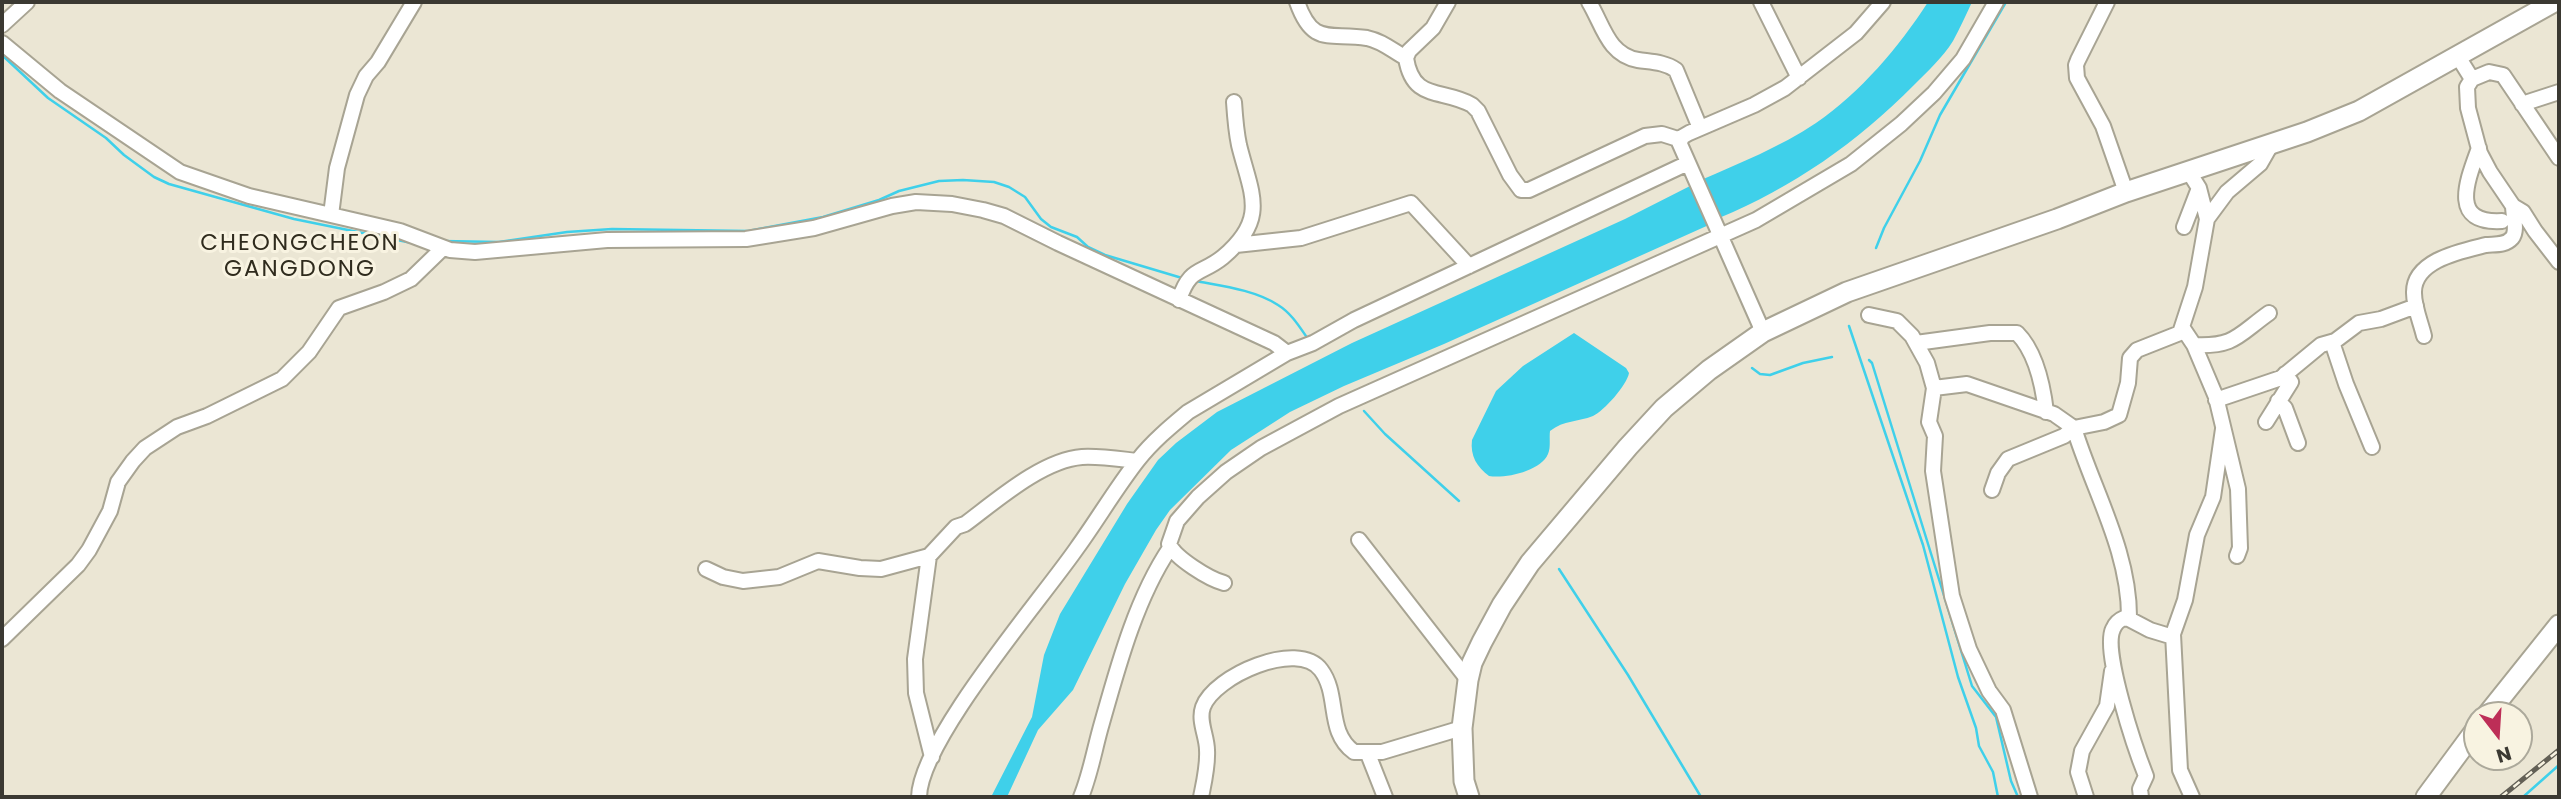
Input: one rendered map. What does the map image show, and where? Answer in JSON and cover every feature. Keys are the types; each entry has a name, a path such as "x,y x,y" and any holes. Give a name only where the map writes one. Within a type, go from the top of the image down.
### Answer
{"main road":[{"path":"1469,797 1464,781 1462,728 1468,680 1482,642 1502,605 1530,563 1556,531 1664,408 1709,370 1763,332 1847,292 2057,219 2126,192 2194,180 2272,143 2359,111 2554,2"},
{"path":"2498,701 2559,625"},
{"path":"2426,797 2463,747"}],"street":[{"path":"2,25 27,2"},
{"path":"331,215 340,155 357,94 414,2"},
{"path":"1297,2 1306,24 1320,33 1331,37 1378,41 1406,58"},
{"path":"1448,2 1433,28 1409,51 1406,58 1411,78 1421,89 1468,102 1478,111 1510,175 1521,190 1525,191 1645,136 1662,134 1681,140"},
{"path":"1589,2 1610,43 1619,54 1676,69 1700,128"},
{"path":"1761,2 1799,78"},
{"path":"1763,332 1679,142 1682,137 1763,100 1799,78 1856,33 1883,2"},
{"path":"1081,797 1088,780 1107,705 1146,590 1170,548 1169,540 1177,521 1198,497 1226,472 1261,448 1339,406 1756,220 1852,164 1934,93 1964,59 1996,2"},
{"path":"2107,2 2076,69 2085,95 2103,126 2126,192"},
{"path":"2,43 60,92 180,172 248,196 331,215 434,244 475,252 607,240 746,239 814,228 892,206 916,202 952,204 1004,216 1179,300 1274,342 1287,353"},
{"path":"2457,55 2472,79"},
{"path":"2559,158 2499,72 2488,72 2472,79 2467,87 2469,108 2479,148 2490,172 2513,206 2523,212 2559,262"},
{"path":"2522,104 2559,92"},
{"path":"1179,300 1183,288 1195,271 1218,261 1236,245 1251,221 1253,194 1237,136 1234,102"},
{"path":"1992,490 2008,459 2064,436 2074,428 2104,422 2119,415 2128,383 2130,358 2137,350 2180,333 2195,287 2207,219 2227,192 2260,164 2272,143"},
{"path":"2479,148 2469,183 2467,209 2471,216 2482,220 2502,220"},
{"path":"919,797 919,788 932,757 971,690 1077,548 1137,461 1188,412 1287,353 1688,163"},
{"path":"2194,180 2207,219"},
{"path":"2184,227 2194,180"},
{"path":"1236,245 1301,238 1411,203 1469,266"},
{"path":"2424,336 2413,294 2415,282 2438,259 2489,245 2504,244 2511,239 2514,233 2513,206"},
{"path":"2,639 78,565 110,511 118,482 145,448 177,427 207,416 282,379 309,352 339,308 411,279 434,244"},
{"path":"2216,400 2281,378 2321,345 2332,342 2359,323 2381,319 2416,306"},
{"path":"2194,345 2228,343 2269,313"},
{"path":"1869,315 1897,321 1912,336 1927,363 1934,388 1929,422 1935,436 1933,471 1952,596 1969,649 1989,691 2003,710 2030,797"},
{"path":"2182,327 2194,345 2216,400 2238,489 2240,548 2237,556"},
{"path":"1916,343 1990,333 2017,333 2025,341 2032,357 2046,412"},
{"path":"2332,342 2372,447"},
{"path":"2266,422 2291,382 2285,374"},
{"path":"1934,388 1967,384 2046,412 2074,428 2100,495 2128,585 2129,619"},
{"path":"2278,401 2286,408 2298,443"},
{"path":"2192,797 2180,770 2173,637 2185,600 2197,535 2213,497 2223,429"},
{"path":"706,569 723,577 743,581 779,577 818,561 881,569 929,556 956,527 965,524 1040,471 1060,462 1082,457 1137,461"},
{"path":"1359,540 1468,680"},
{"path":"1170,548 1212,580 1224,583"},
{"path":"929,556 915,659 916,693 932,757"},
{"path":"2141,797 2140,789 2146,776 2126,721 2111,647 2112,631 2124,618 2150,631 2173,637"},
{"path":"1200,797 1207,748 1202,719 1203,707 1212,693 1233,676 1283,657 1316,664 1324,673 1340,739 1354,752 1368,754 1462,728"},
{"path":"2086,797 2078,772 2082,751 2107,706 2114,663"},
{"path":"1368,754 1385,797"}],"water":[{"path":"1928,2 1972,2 1953,41 1930,69 1870,126 1823,162 1772,193 1719,218 1701,180 1788,140 1832,111 1878,68"},
{"path":"1692,185 1711,224 1344,386 1290,412 1231,450 1170,510 1156,530 1125,584 1073,690 1038,730 1007,797 991,797 1032,717 1044,655 1060,614 1127,504 1158,460 1176,443 1217,412 1352,343 1625,219"},
{"path":"1574,333 1626,368 1629,373 1624,384 1598,413 1550,431 1548,454 1538,465 1513,475 1489,476 1475,461 1472,440 1496,391 1523,366"}],"waterway":[{"path":"1876,248 1940,115 2006,2"},
{"path":"2,55 48,98 106,138 154,177 169,184 294,219 412,243"},
{"path":"442,241 499,242 567,232 612,229 748,231 823,217 899,191 939,181 963,180 994,182 1009,187 1025,197 1041,219 1051,227 1077,237 1088,247 1105,255 1182,278"},
{"path":"1196,281 1238,289 1269,300 1287,312 1308,339"},
{"path":"1849,326 1923,545 1958,677 1976,728 1979,746 1993,772 1998,797"},
{"path":"1752,368 1760,374 1770,375 1803,363 1832,357"},
{"path":"1869,360 1972,686 1996,717 2011,781 2018,797"},
{"path":"1364,411 1385,434 1459,501"},
{"path":"1559,569 1628,675 1701,797"},
{"path":"2523,797 2559,765"}],"railway":[{"path":"2501,797 2559,750"}],"district":[{"name":"CHEONGCHEON GANGDONG","path":"300,257"}]}
